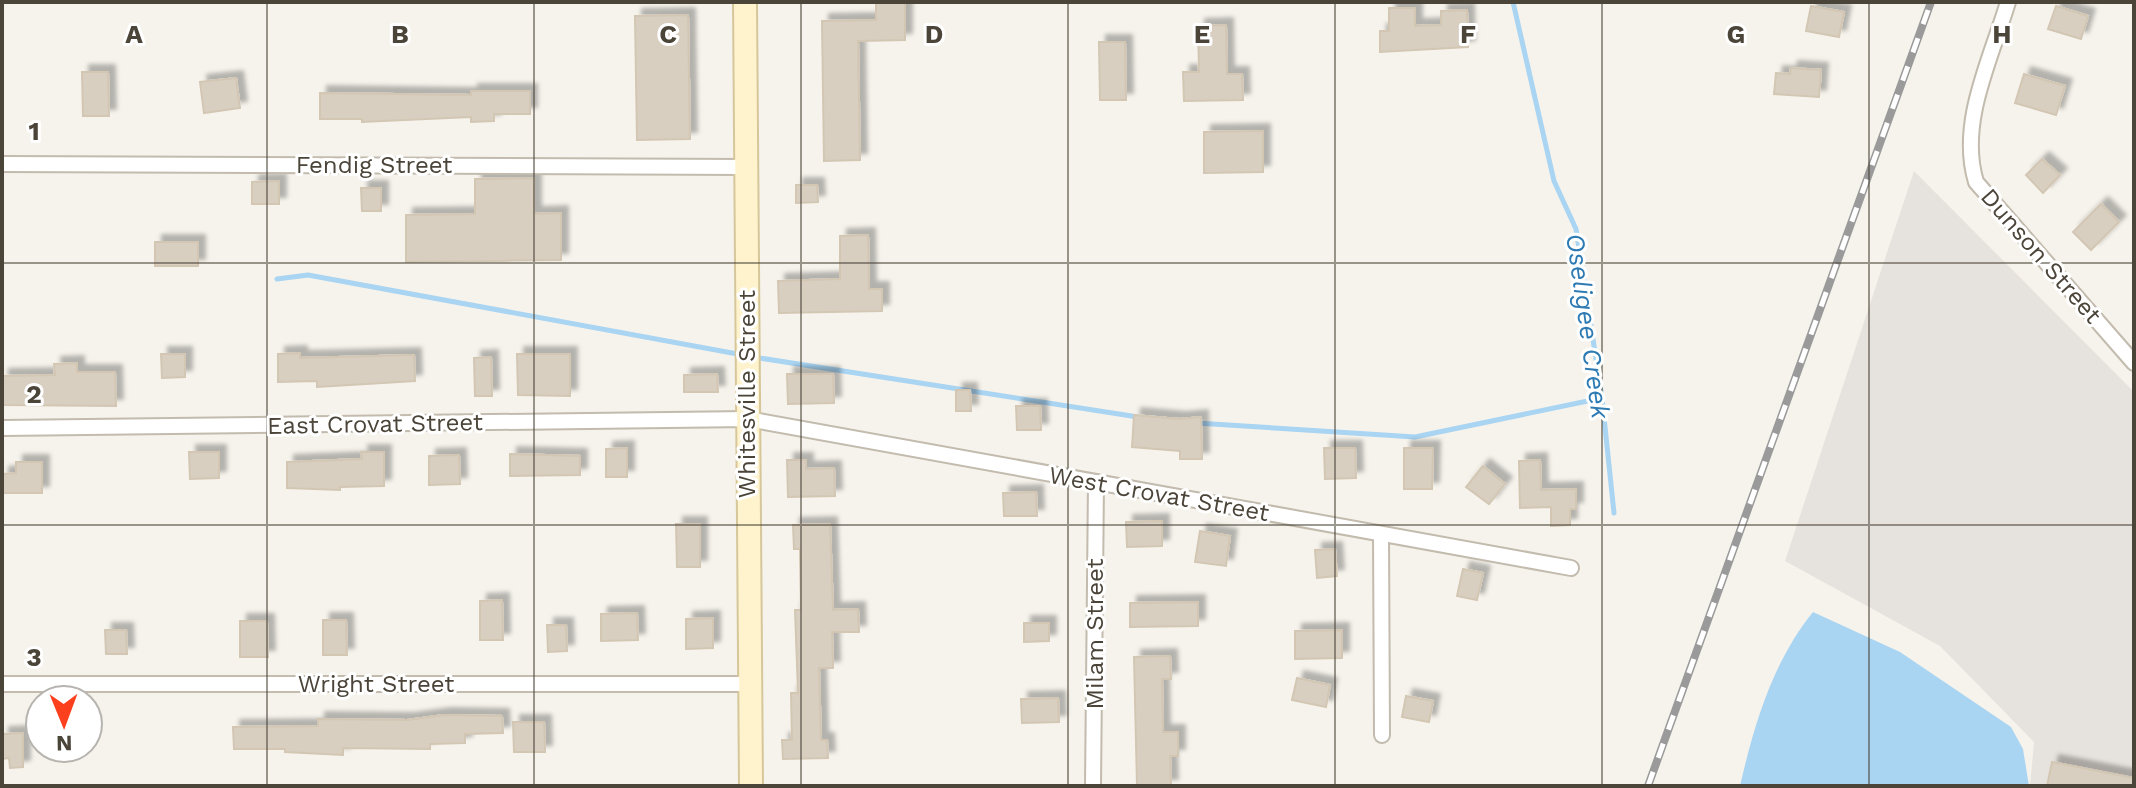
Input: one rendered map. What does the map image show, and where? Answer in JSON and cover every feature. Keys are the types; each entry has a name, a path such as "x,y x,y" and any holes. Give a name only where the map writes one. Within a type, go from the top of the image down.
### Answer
{"main road":[{"name":"Whitesville Street","path":"745,2 751,786"}],"street":[{"name":"Dunson Street","path":"2008,2 1970,124 1969,158 1976,182 2134,363"},
{"name":"Fendig Street","path":"2,164 746,167"},
{"name":"East Crovat Street","path":"2,428 748,419"},
{"name":"West Crovat Street","path":"748,419 1571,568"},
{"name":"Milam Street","path":"1093,786 1096,482"},
{"path":"1381,534 1382,735"},
{"name":"Wright Street","path":"2,684 749,684"}],"shaded area":[{"path":"1914,171 2134,392 2134,786 2030,786 2034,742 1940,646 1785,561"}],"water":[{"path":"1813,612 1900,652 2011,727 2023,749 2029,786 1740,786 1767,694 1787,651"}],"building":[{"path":"876,2 905,2 905,40 858,41 860,160 824,161 822,21 876,20"},
{"path":"1811,6 1844,12 1839,37 1806,31"},
{"path":"2056,6 2088,16 2081,39 2048,29"},
{"path":"1389,8 1415,8 1415,26 1441,25 1441,11 1467,10 1468,47 1380,52 1380,31 1389,31"},
{"path":"688,15 690,139 637,140 635,16"},
{"path":"1226,25 1227,74 1242,74 1243,100 1184,101 1183,72 1199,72 1198,26"},
{"path":"1099,42 1125,42 1126,100 1100,100"},
{"path":"1791,68 1821,70 1819,97 1774,94 1776,73 1790,74"},
{"path":"82,72 108,72 109,116 83,116"},
{"path":"2024,74 2065,86 2056,115 2015,103"},
{"path":"236,78 240,108 204,113 200,82"},
{"path":"471,91 530,91 530,114 494,114 494,121 471,122 471,117 362,122 362,119 320,119 320,93 471,95"},
{"path":"1263,131 1263,172 1204,173 1204,132"},
{"path":"2042,159 2060,175 2043,193 2026,175"},
{"path":"534,178 534,214 561,213 561,260 406,262 406,215 475,214 475,179"},
{"path":"279,181 279,204 252,204 252,182"},
{"path":"796,185 817,185 818,202 796,203"},
{"path":"361,188 381,188 381,211 362,211"},
{"path":"2101,204 2119,222 2091,250 2073,232"},
{"path":"868,235 869,289 882,289 882,311 779,313 778,281 840,279 840,236"},
{"path":"155,242 198,242 198,266 155,266"},
{"path":"300,353 300,358 414,355 415,381 317,387 317,381 278,382 278,354"},
{"path":"161,354 185,354 185,377 162,378"},
{"path":"517,354 570,354 570,396 518,395"},
{"path":"491,357 492,396 475,396 474,358"},
{"path":"77,363 77,372 115,372 116,406 2,405 2,376 55,375 54,364"},
{"path":"717,374 718,392 684,392 684,375"},
{"path":"787,374 833,374 834,403 788,404"},
{"path":"956,390 970,390 971,411 956,411"},
{"path":"1016,406 1040,406 1041,430 1017,430"},
{"path":"1134,415 1179,419 1201,417 1202,459 1180,459 1180,451 1132,447"},
{"path":"627,448 627,477 606,477 606,449"},
{"path":"1324,448 1355,448 1356,478 1325,479"},
{"path":"1404,448 1433,448 1432,489 1404,489"},
{"path":"189,452 219,452 219,478 190,479"},
{"path":"361,452 384,452 384,486 340,487 340,490 287,488 287,462 362,459"},
{"path":"510,454 580,456 580,475 510,476"},
{"path":"459,455 460,484 429,485 429,456"},
{"path":"787,460 806,460 806,469 834,468 835,496 788,497"},
{"path":"1540,460 1541,490 1576,489 1576,509 1570,509 1570,525 1551,526 1551,507 1520,508 1519,461"},
{"path":"16,462 42,462 42,493 2,493 2,474 16,473"},
{"path":"1483,466 1505,484 1489,504 1466,487"},
{"path":"1036,492 1037,516 1004,516 1003,493"},
{"path":"1162,521 1162,546 1127,547 1126,522"},
{"path":"676,524 700,524 700,567 677,567"},
{"path":"830,524 833,610 858,609 859,632 832,632 833,668 819,668 821,740 827,740 828,758 783,759 782,740 792,740 791,693 798,693 795,610 801,610 800,549 794,549 793,525"},
{"path":"1200,531 1230,536 1226,566 1195,562"},
{"path":"1335,549 1337,576 1317,578 1315,550"},
{"path":"1463,569 1483,573 1477,600 1457,596"},
{"path":"502,600 503,640 480,640 480,601"},
{"path":"1198,602 1198,626 1130,627 1130,603"},
{"path":"637,613 638,640 601,641 601,614"},
{"path":"713,618 713,648 686,649 686,619"},
{"path":"323,620 346,620 347,655 323,655"},
{"path":"240,621 267,621 268,657 240,657"},
{"path":"1024,623 1049,623 1049,641 1024,642"},
{"path":"547,625 566,625 567,651 548,652"},
{"path":"105,630 126,630 127,654 106,654"},
{"path":"1342,630 1342,658 1295,659 1295,631"},
{"path":"1170,656 1171,679 1162,679 1163,732 1178,732 1178,756 1170,756 1171,786 1137,786 1134,657"},
{"path":"1297,678 1330,685 1326,707 1292,700"},
{"path":"1406,696 1433,701 1429,722 1402,717"},
{"path":"1058,698 1059,722 1022,723 1021,699"},
{"path":"444,715 502,716 503,733 465,734 465,743 430,744 430,749 343,748 343,755 285,752 285,749 234,749 233,727 318,726 318,719 407,720"},
{"path":"513,722 544,722 545,752 514,752"},
{"path":"23,733 23,767 10,768 9,758 2,759 2,734"},
{"path":"2052,762 2134,778 2134,786 2047,786"}],"waterway":[{"name":"Oseligee Creek","path":"1513,2 1554,181 1576,229 1602,398 1614,513"},
{"path":"277,279 308,275 743,355"},
{"path":"753,357 1138,417"},
{"path":"1196,423 1415,437 1602,398"}],"railway":[{"path":"1648,786 1931,2"}]}
